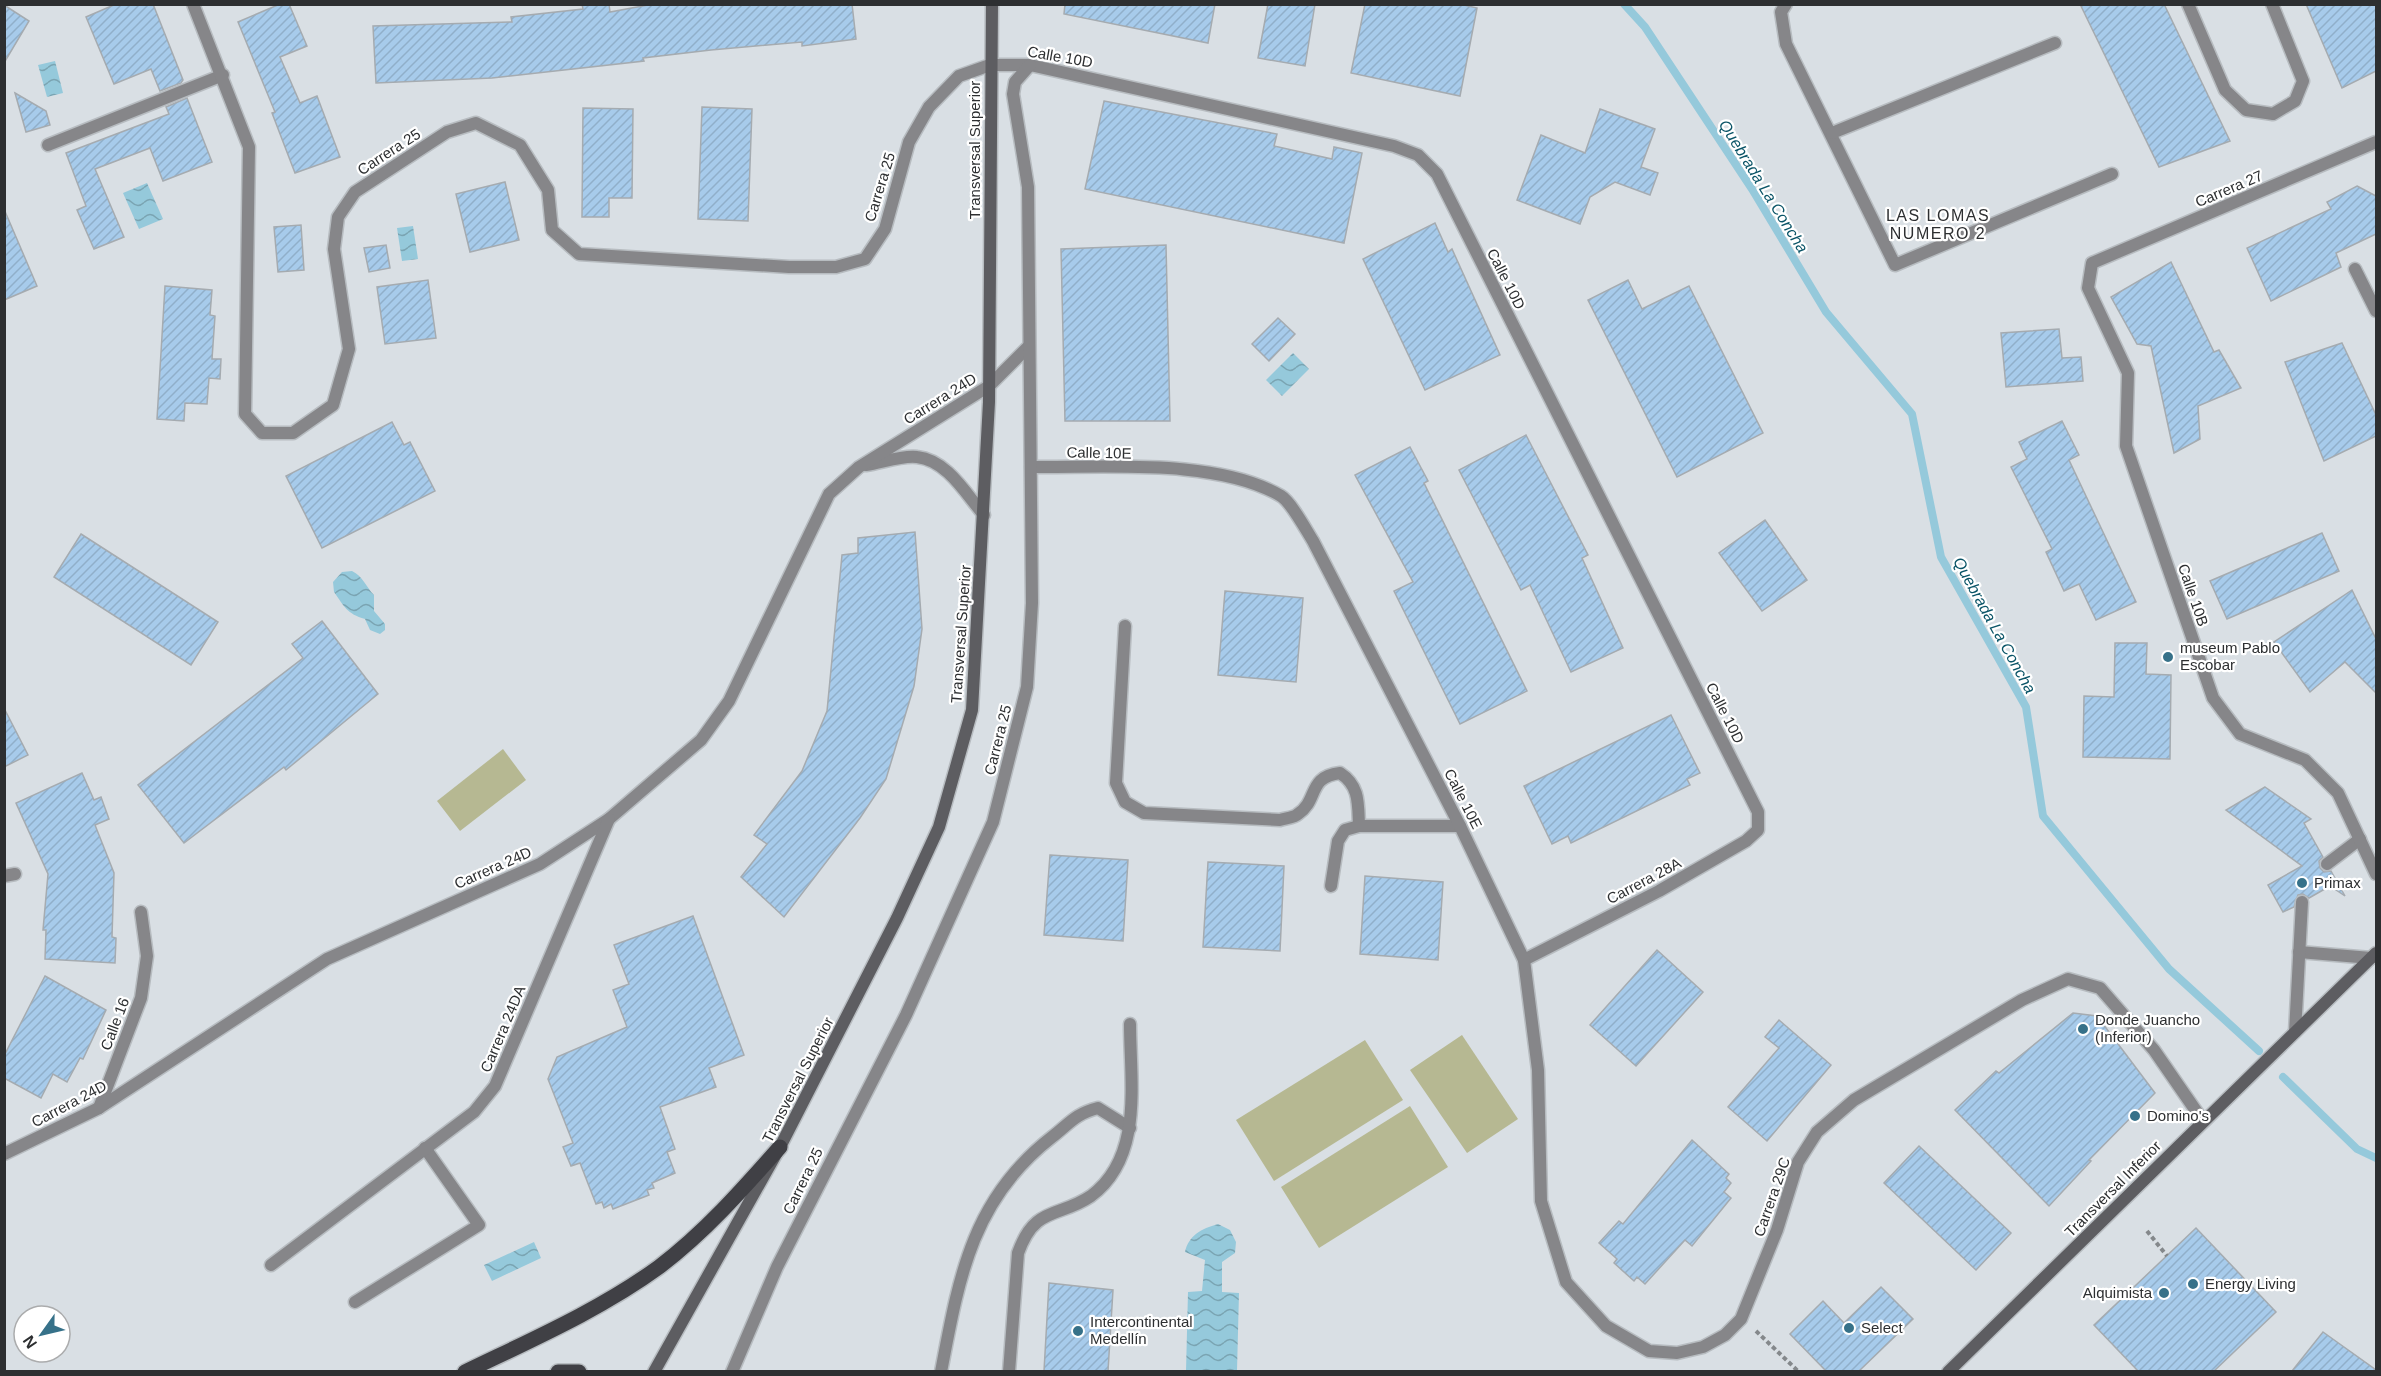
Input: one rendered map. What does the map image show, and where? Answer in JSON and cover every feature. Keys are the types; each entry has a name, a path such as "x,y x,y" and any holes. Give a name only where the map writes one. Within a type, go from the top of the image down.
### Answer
{"main road":[{"name":"Transversal Superior","path":"654,1371 780,1147 897,918 939,827 972,710 989,386 992,4"},
{"name":"Transversal Inferior","path":"1948,1371 2374,955"},
{"path":"465,1371 579,1316 658,1267 715,1220 780,1147"},
{"path":"558,1371 579,1371"}],"street":[{"name":"Carrera 25","path":"193,4 223,75 249,147 245,414 262,433 293,433 333,405 349,349 334,249 338,217 355,192 447,132 476,123 520,145 548,190 552,230 579,254 789,267 836,267 865,259 885,229 909,142 929,107 958,76 990,65"},
{"path":"2188,4 2225,90 2246,110 2273,114 2295,101 2303,81 2272,4"},
{"path":"1784,8 1786,44 1832,133 1895,266 2112,174"},
{"path":"1832,133 2055,43"},
{"name":"Carrera 25","path":"732,1371 777,1267 906,1016 993,822 1027,687 1032,603 1028,186 1013,94 1015,82 1030,64"},
{"name":"Calle 10D","path":"990,65 1030,64 1394,146 1418,155 1437,174 1758,812"},
{"path":"48,145 223,75"},
{"name":"Carrera 27","path":"2092,263 2376,142"},
{"name":"Calle 10B","path":"2092,263 2088,288 2127,373 2126,446 2213,698 2240,734 2305,760 2338,793 2376,874"},
{"path":"2355,269 2376,311"},
{"name":"Carrera 24D","path":"4,1154 99,1108 327,959 540,864 609,819 702,740 729,701 829,494 858,466 989,386 1029,346"},
{"path":"858,466 916,457 934,463 949,474 984,515"},
{"name":"Calle 10E","path":"1031,467 1189,470 1242,480 1283,497 1313,541 1460,826 1524,960 1538,1070 1541,1201 1566,1282 1606,1326 1649,1351"},
{"path":"1125,626 1116,783 1125,802 1144,813 1280,820 1297,816 1308,804 1316,784 1328,775 1340,773 1351,780 1358,795 1359,826"},
{"name":"Carrera 28A","path":"1524,960 1659,891 1746,841 1758,830 1758,812"},
{"name":"Carrera 24DA","path":"271,1265 474,1112 495,1086 609,819"},
{"path":"1331,886 1338,841 1345,830 1359,826 1460,826"},
{"path":"2327,864 2360,839"},
{"path":"2295,1032 2302,902"},
{"name":"Calle 16","path":"99,1108 141,998 147,956 141,912"},
{"path":"2299,952 2374,955"},
{"name":"Carrera 29C","path":"1649,1351 1677,1353 1703,1347 1725,1335 1741,1319 1777,1230 1798,1162 1817,1132 1854,1100 2022,1000 2068,979 2100,988 2154,1050 2203,1121"},
{"path":"1010,1371 1018,1253 1022,1241 1045,1215 1090,1196 1105,1181 1121,1157 1130,1128 1130,1024"},
{"path":"941,1371 956,1292 974,1238 996,1195 1026,1157 1078,1113 1098,1108 1130,1128"},
{"path":"355,1302 479,1225 425,1148"}],"path":[{"path":"2147,1231 2167,1256"},
{"path":"1758,1332 1799,1371"}],"green space":[{"path":"503,749 526,780 460,831 437,801"},
{"path":"1462,1035 1518,1119 1467,1153 1410,1070"},
{"path":"1365,1040 1403,1100 1274,1181 1236,1120"},
{"path":"1410,1106 1448,1167 1319,1248 1281,1187"}],"water":[{"path":"55,61 63,93 47,97 38,65"},
{"path":"147,183 163,219 139,229 123,193"},
{"path":"413,226 418,259 402,261 397,228"},
{"path":"1293,353 1309,369 1282,396 1266,380"},
{"path":"352,571 362,579 374,595 374,611 385,624 385,630 380,634 370,630 365,619 354,615 347,609 334,592 333,582 342,572"},
{"path":"1218,1224 1230,1230 1236,1242 1235,1253 1222,1262 1222,1292 1239,1293 1237,1371 1186,1371 1188,1292 1202,1291 1205,1260 1185,1252 1193,1237 1206,1228"},
{"path":"534,1242 541,1258 492,1281 484,1265"}],"building":[{"path":"116,4 153,4 183,80 181,83 160,91 151,69 114,84 86,17"},
{"path":"280,4 289,4 307,46 280,57 300,103 317,96 340,157 295,173 272,113 275,112 238,22"},
{"path":"582,4 609,4 610,12 653,4 852,4 856,39 802,46 802,42 711,50 643,58 644,61 492,78 376,83 373,26 512,22 511,17 583,9"},
{"path":"1065,4 1215,4 1208,43 1064,14"},
{"path":"1268,4 1315,4 1305,66 1258,58"},
{"path":"1365,4 1460,4 1477,8 1460,96 1351,73"},
{"path":"2080,4 2164,4 2230,141 2159,167"},
{"path":"2306,4 2376,4 2376,71 2342,88"},
{"path":"4,5 29,21 4,63"},
{"path":"15,93 46,111 50,125 26,132"},
{"path":"187,98 212,162 163,181 150,148 95,169 124,237 94,249 77,210 86,206 66,153 169,114 166,107"},
{"path":"1104,101 1277,134 1274,146 1332,159 1334,147 1362,153 1344,243 1085,189"},
{"path":"702,107 752,109 748,221 698,219"},
{"path":"583,108 633,109 632,198 609,198 609,217 582,217"},
{"path":"1600,109 1655,129 1641,167 1658,173 1650,195 1615,182 1590,197 1580,224 1517,200 1541,135 1585,153"},
{"path":"505,182 519,240 470,252 456,194"},
{"path":"2357,186 2376,196 2376,234 2336,253 2341,267 2271,301 2247,248 2331,209 2327,202"},
{"path":"4,209 37,286 4,300"},
{"path":"1435,223 1448,252 1452,249 1500,355 1425,390 1363,259"},
{"path":"301,225 304,270 278,272 274,227"},
{"path":"386,245 390,268 369,272 364,248"},
{"path":"1166,245 1170,421 1065,421 1061,249"},
{"path":"2171,262 2214,352 2219,350 2241,388 2198,406 2200,439 2174,453 2151,346 2137,344 2111,297"},
{"path":"428,280 436,338 385,344 377,287"},
{"path":"1628,280 1642,309 1689,286 1763,433 1677,477 1588,300"},
{"path":"165,286 212,290 210,315 215,316 212,359 221,359 220,379 209,378 207,404 185,403 184,421 157,419"},
{"path":"1278,318 1295,334 1269,361 1252,344"},
{"path":"2059,329 2062,358 2081,357 2083,381 2006,387 2001,333"},
{"path":"2342,343 2376,415 2376,436 2324,461 2285,362"},
{"path":"2062,421 2079,455 2069,460 2136,602 2096,620 2079,584 2064,591 2046,552 2052,549 2011,467 2027,459 2019,442"},
{"path":"392,422 404,445 410,442 435,491 322,548 286,476"},
{"path":"1526,435 1588,555 1582,558 1623,648 1571,672 1530,585 1521,590 1459,470"},
{"path":"1410,447 1428,481 1424,483 1527,691 1460,724 1394,591 1413,582 1355,475"},
{"path":"1765,520 1807,580 1762,611 1719,553"},
{"path":"915,532 922,629 914,686 886,779 860,818 784,917 741,877 767,844 754,835 802,771 827,711 842,555 858,553 858,538"},
{"path":"2322,533 2339,571 2227,619 2210,581"},
{"path":"81,534 218,622 191,665 54,577"},
{"path":"2352,590 2376,639 2376,693 2345,662 2310,692 2274,642"},
{"path":"1225,591 1303,598 1296,682 1218,675"},
{"path":"322,621 378,694 286,770 284,767 184,843 138,785 303,658 292,644"},
{"path":"2115,643 2147,643 2146,674 2171,675 2170,759 2083,757 2084,696 2114,697"},
{"path":"4,708 28,755 4,767"},
{"path":"1671,715 1700,773 1687,779 1690,785 1571,843 1568,836 1552,844 1524,786"},
{"path":"82,773 94,800 101,797 109,819 95,825 114,873 112,937 116,938 115,963 45,959 46,930 43,930 48,874 16,803"},
{"path":"2265,787 2311,819 2304,823 2323,857 2319,861 2320,868 2324,872 2331,871 2345,896 2330,886 2309,898 2303,894 2298,895 2294,907 2283,912 2268,885 2302,866 2226,810"},
{"path":"1050,855 1128,860 1123,941 1044,935"},
{"path":"1208,862 1284,866 1280,951 1203,947"},
{"path":"1365,876 1443,882 1438,960 1360,954"},
{"path":"693,916 744,1055 709,1068 716,1087 660,1107 675,1149 667,1152 675,1173 652,1183 654,1188 647,1190 649,1195 613,1209 611,1204 604,1208 602,1202 596,1204 580,1163 571,1166 563,1147 573,1143 548,1079 557,1057 627,1027 613,990 629,984 614,945"},
{"path":"1657,950 1703,992 1636,1066 1590,1025"},
{"path":"45,976 106,1010 83,1059 80,1058 67,1082 53,1074 41,1098 4,1078 4,1056"},
{"path":"2073,1013 2097,1016 2155,1093 2089,1160 2091,1161 2049,1206 1955,1110 1996,1071 1999,1073"},
{"path":"1779,1020 1831,1065 1767,1141 1728,1107 1779,1048 1765,1037"},
{"path":"1692,1140 1729,1174 1726,1178 1731,1183 1724,1192 1731,1198 1692,1246 1685,1240 1645,1284 1637,1277 1634,1281 1614,1263 1617,1259 1599,1243 1619,1221 1623,1224"},
{"path":"1919,1146 2011,1233 1976,1270 1884,1183"},
{"name":"Energy Living","path":"2196,1228 2276,1312 2214,1371 2138,1371 2094,1325"},
{"name":"Intercontinental Medellín","path":"1049,1283 1113,1290 1108,1371 1044,1371"},
{"name":"Select","path":"1881,1287 1913,1319 1859,1371 1826,1371 1790,1334 1823,1301 1844,1323"},
{"path":"2323,1332 2376,1370 2376,1371 2292,1371"}],"waterway":[{"name":"Quebrada La Concha","path":"1624,4 1645,27 1752,189 1826,312 1912,414 1941,557 2026,707 2043,816 2169,969 2259,1051"},
{"name":"Quebrada La Concha","path":"2283,1077 2357,1149 2376,1158"}],"place":[{"name":"museum Pablo Escobar","path":"2168,657"},
{"name":"Primax","path":"2302,883"},
{"name":"Donde Juancho (Inferior)","path":"2083,1029"},
{"name":"Domino's","path":"2135,1116"},
{"name":"Energy Living","path":"2193,1284"},
{"name":"Alquimista","path":"2164,1293"},
{"name":"Select","path":"1849,1328"},
{"name":"Intercontinental Medellín","path":"1078,1331"}],"district":[{"name":"LAS LOMAS NUMERO 2","path":"1938,224"}]}
